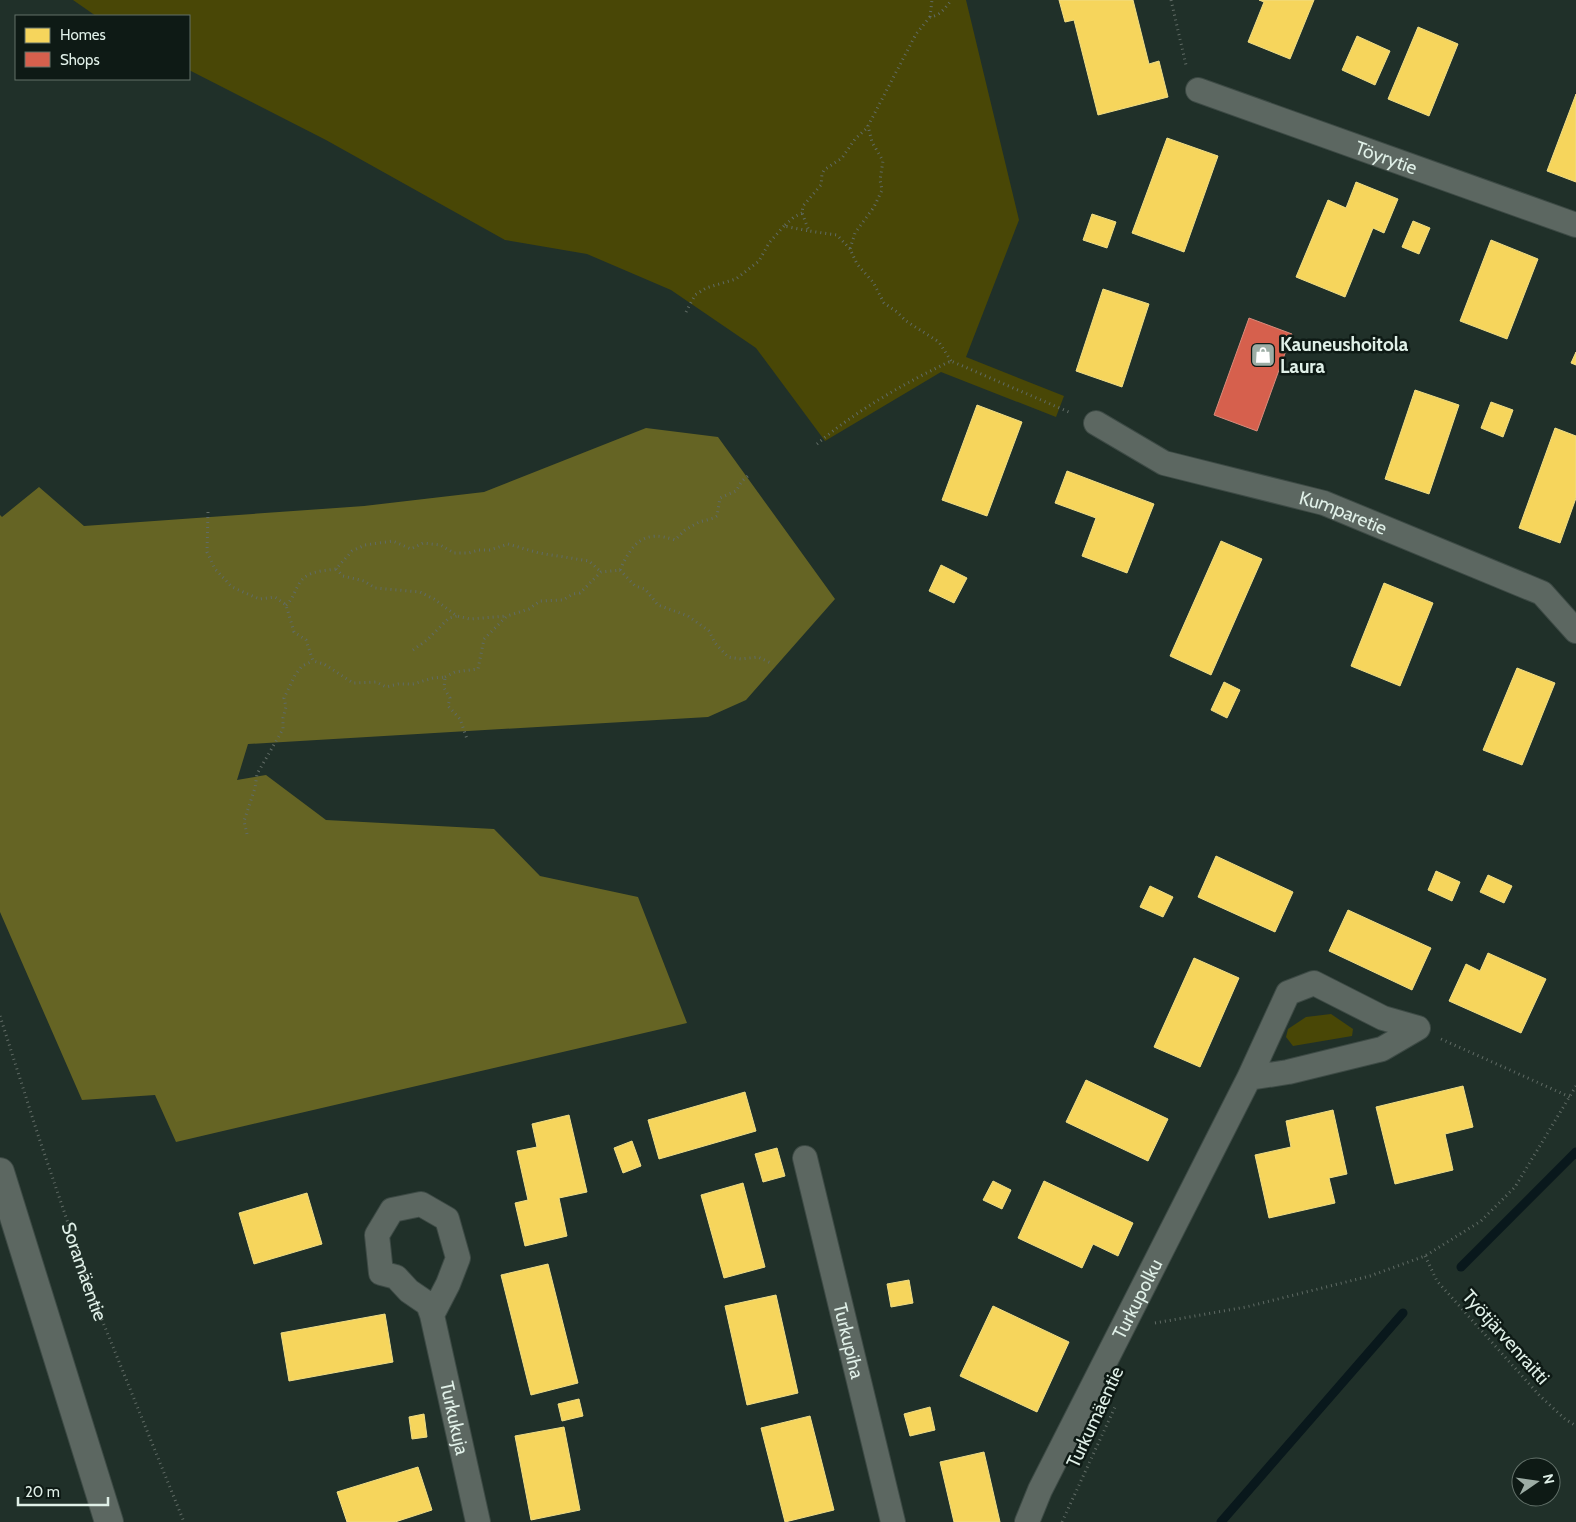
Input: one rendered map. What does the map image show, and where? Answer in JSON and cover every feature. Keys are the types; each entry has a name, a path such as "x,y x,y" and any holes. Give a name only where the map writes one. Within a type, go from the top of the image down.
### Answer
{"street":[{"name":"Töyrytie","path":"1198,90 1576,225"},
{"name":"Kumparetie","path":"1096,423 1164,463 1324,503 1542,593 1576,631"},
{"name":"Turkupolku","path":"1027,1522 1040,1490 1249,1078 1288,993 1314,982 1383,1018 1418,1028"},
{"path":"1249,1078 1288,1072 1382,1049 1418,1028"},
{"name":"Turkupiha","path":"805,1158 893,1522"},
{"path":"0,1172 109,1522"},
{"name":"Turkukuja","path":"432,1315 478,1522"}],"path":[{"path":"809,231 802,213 803,206 821,186 824,170 842,158 855,139 868,126 916,34 930,17 932,0"},
{"path":"930,17 942,13 952,0"},
{"path":"1171,0 1187,67 1198,90"},
{"path":"850,249 855,234 874,208 882,190 880,180 883,161 872,142 868,126"},
{"path":"686,312 694,295 706,288 736,279 759,261 769,243 784,226 802,213"},
{"path":"784,226 837,235 850,249 857,264 872,282 884,303 906,321 939,342 950,361 1096,423"},
{"path":"817,444 829,433 865,409 950,361"},
{"path":"620,570 635,544 641,540 658,536 675,540 686,530 700,522 714,518 718,512 720,498 736,491 742,481 749,475"},
{"path":"208,512 207,552 215,570 232,587 259,599 275,597 286,605 294,632 306,640 313,661"},
{"path":"286,605 292,600 299,583 305,576 315,572 336,569 352,551 364,545 393,541 411,548 423,543 440,546 454,553 490,550 508,544 539,553 589,561 601,572"},
{"path":"336,569 343,576 364,581 376,588 420,592 434,599 457,616 470,619 507,616 529,609 540,601 564,600 580,592 601,572 620,570"},
{"path":"620,570 635,586 645,589 658,606 688,616 709,631 715,644 728,657 741,659 758,657 773,664"},
{"path":"413,650 449,618 457,616"},
{"path":"247,834 244,821 255,788 257,774 265,757 283,729 286,707 284,698 295,675 302,666 313,661 324,664 353,683 376,682 386,687 398,684 413,684 433,678 445,678 455,672 478,668 484,639 507,616"},
{"path":"445,678 444,688 450,698 448,706 460,719 467,739"},
{"name":"Soramäentie","path":"0,1016 96,1305 184,1522"},
{"path":"1418,1028 1570,1096"},
{"path":"1151,1331 1154,1324 1246,1308 1370,1276 1425,1256 1480,1221 1515,1187 1576,1086"},
{"name":"Työtjärvenraitti","path":"1425,1256 1437,1281 1540,1396 1565,1419 1576,1426"},
{"name":"Turkumäentie","path":"1062,1522 1119,1399"}],"shaded area":[{"path":"73,0 966,0 1019,220 966,357 1064,396 1056,417 941,372 825,441 756,348 671,290 587,254 505,240 326,140 190,71 190,15 95,15"},
{"path":"646,428 718,437 835,599 746,700 708,717 248,744 237,780 266,775 326,820 494,829 540,876 638,897 687,1023 176,1142 155,1095 82,1100 0,912 0,515 2,517 39,487 84,526 364,506 484,492"},
{"path":"1331,1014 1353,1029 1352,1036 1293,1046 1286,1037 1288,1029 1306,1017"}],"building: Homes":[{"path":"1059,0 1133,0 1149,64 1159,61 1168,97 1098,115 1074,20 1065,22"},
{"path":"1259,0 1314,0 1290,59 1248,42 1264,2"},
{"path":"1418,27 1458,44 1429,116 1388,99"},
{"path":"1357,36 1390,51 1375,85 1342,70"},
{"path":"1576,94 1576,182 1547,171"},
{"path":"1167,138 1218,156 1184,252 1132,233"},
{"path":"1356,182 1398,199 1384,233 1373,228 1345,297 1296,277 1328,200 1346,208"},
{"path":"1092,214 1116,222 1107,248 1083,240"},
{"path":"1413,221 1430,228 1419,254 1402,247"},
{"path":"1491,240 1538,259 1507,339 1460,321"},
{"path":"1103,289 1149,304 1122,387 1076,371"},
{"path":"1576,352 1576,365 1571,363"},
{"path":"1415,390 1459,405 1429,494 1385,479"},
{"path":"1491,402 1513,410 1503,437 1481,428"},
{"path":"977,405 1022,422 987,516 942,500"},
{"path":"1555,428 1576,436 1576,498 1560,543 1519,528"},
{"path":"1067,471 1154,504 1127,573 1082,556 1096,518 1055,503"},
{"path":"1221,541 1262,559 1211,675 1170,656"},
{"path":"941,565 967,578 954,603 929,591"},
{"path":"1384,583 1433,603 1400,686 1351,666"},
{"path":"1517,668 1555,683 1522,765 1483,750"},
{"path":"1224,682 1240,690 1227,718 1211,710"},
{"path":"1216,856 1293,892 1275,932 1198,897"},
{"path":"1436,871 1460,882 1452,901 1428,890"},
{"path":"1488,875 1512,886 1504,903 1480,892"},
{"path":"1150,886 1173,897 1163,917 1140,907"},
{"path":"1348,910 1431,948 1412,990 1329,951"},
{"path":"1488,953 1546,979 1521,1033 1449,1001 1466,964 1480,971"},
{"path":"1194,958 1239,978 1200,1067 1154,1047"},
{"path":"1086,1080 1168,1119 1148,1161 1066,1122"},
{"path":"1463,1086 1473,1127 1445,1134 1453,1170 1395,1184 1376,1107"},
{"path":"745,1092 756,1131 659,1159 648,1120"},
{"path":"1333,1110 1347,1174 1329,1178 1335,1203 1269,1218 1255,1155 1291,1147 1286,1121"},
{"path":"569,1115 587,1192 559,1198 567,1236 525,1246 515,1203 528,1200 517,1151 537,1147 532,1124"},
{"path":"632,1141 641,1166 623,1173 614,1148"},
{"path":"777,1148 785,1176 763,1182 755,1154"},
{"path":"993,1181 1011,1190 1002,1209 983,1200"},
{"path":"1044,1181 1133,1223 1118,1256 1093,1244 1082,1268 1018,1238"},
{"path":"743,1183 765,1267 724,1278 701,1195"},
{"path":"307,1193 322,1244 254,1264 239,1213"},
{"path":"548,1264 578,1383 531,1395 501,1275"},
{"path":"909,1280 913,1303 891,1307 887,1284"},
{"path":"776,1295 798,1393 747,1405 725,1306"},
{"path":"993,1306 1069,1342 1037,1412 960,1376"},
{"path":"385,1314 393,1362 289,1381 281,1333"},
{"path":"579,1399 583,1416 562,1421 558,1404"},
{"path":"930,1407 935,1430 910,1436 904,1414"},
{"path":"424,1414 427,1437 412,1439 409,1417"},
{"path":"810,1416 834,1510 785,1522 761,1428"},
{"path":"564,1427 580,1510 531,1520 515,1436"},
{"path":"984,1452 1000,1522 954,1522 940,1462"},
{"path":"418,1467 432,1510 395,1522 347,1522 337,1492"}],"building: Shops":[{"path":"1249,318 1292,334 1257,431 1214,415"}],"waterway":[{"path":"1461,1267 1576,1152"},
{"path":"1221,1522 1403,1313"}],"place":[{"name":"Kauneushoitola Laura","path":"1263,355"}]}
